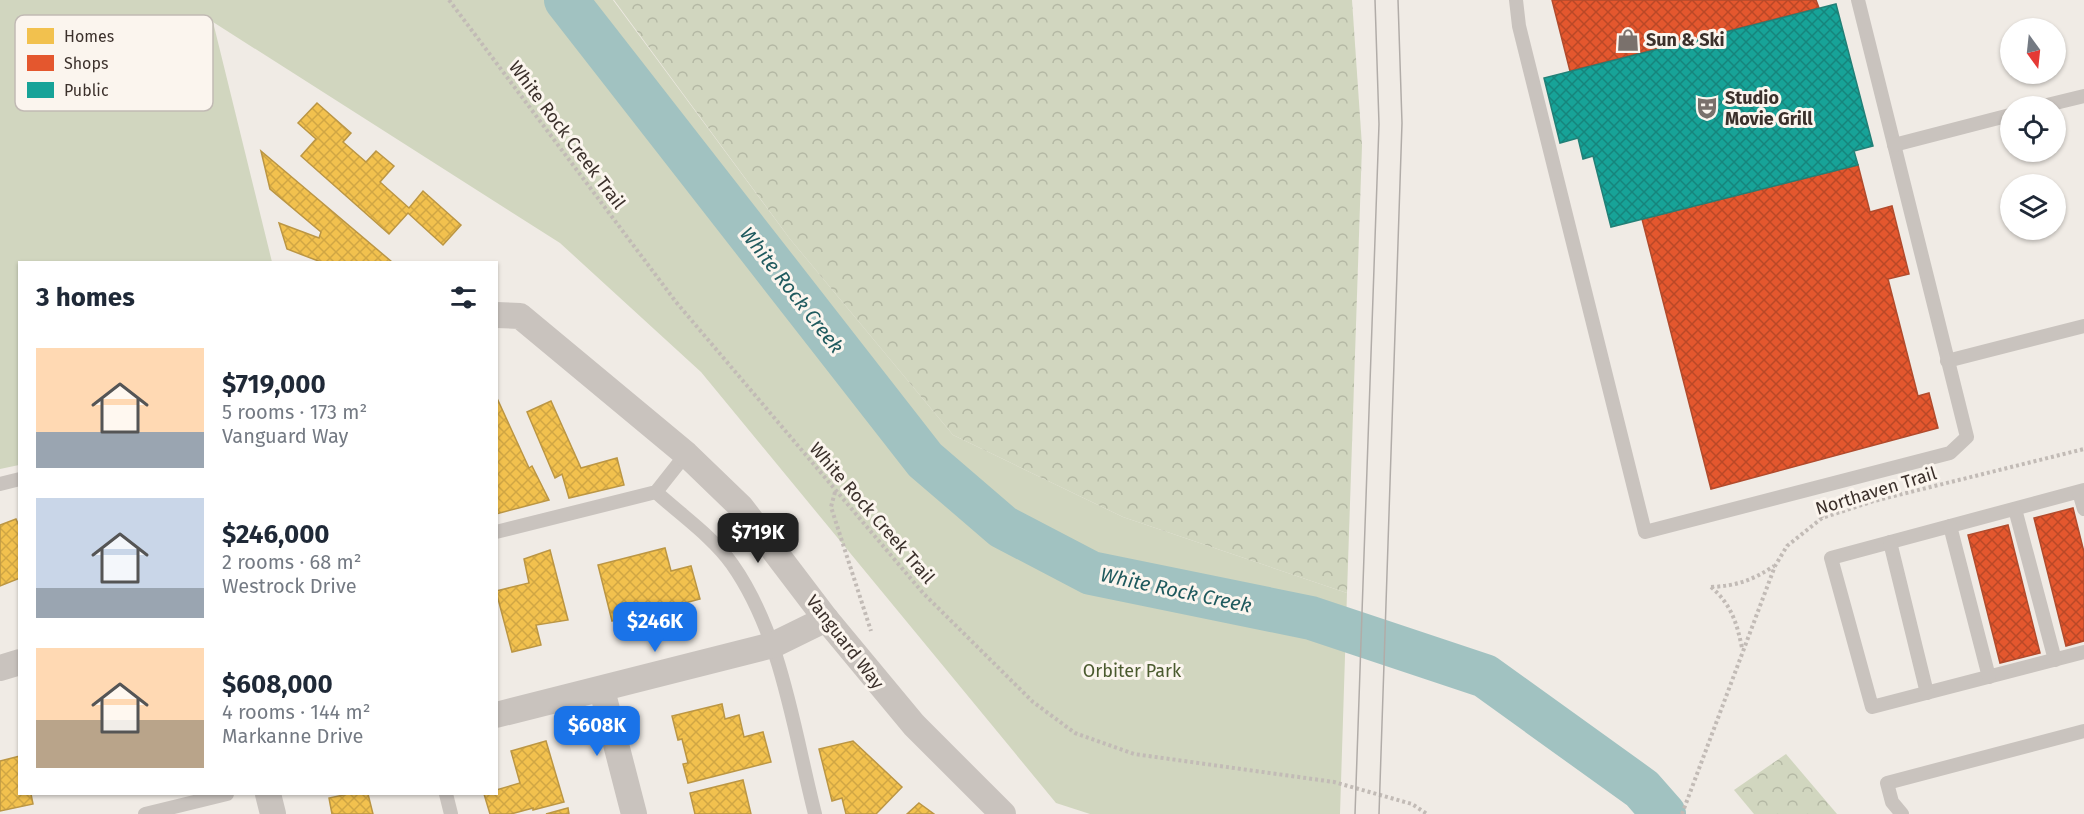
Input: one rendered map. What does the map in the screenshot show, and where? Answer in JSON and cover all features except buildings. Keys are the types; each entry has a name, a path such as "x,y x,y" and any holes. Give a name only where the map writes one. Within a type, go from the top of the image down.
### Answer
{"street":[{"name":"Vanguard Way","path":"498,315 520,316 686,454 741,507 864,667 914,725 1003,814"},
{"path":"498,715 773,645 826,619"},
{"path":"0,668 18,664"},
{"path":"602,690 634,814"},
{"path":"268,795 273,814"}],"lane":[{"path":"1516,0 1520,26 1645,532 1950,453 1967,437 1858,0"},
{"path":"2066,100 2084,96"},
{"path":"1894,145 2000,118"},
{"path":"1947,361 2084,326"},
{"path":"498,532 656,492 686,454"},
{"path":"0,484 18,480"},
{"path":"2084,509 2082,491 1831,558 1872,707 2084,652"},
{"path":"656,492 731,563 756,603 773,645 815,814"},
{"path":"2015,509 2055,660"},
{"path":"1950,526 1989,676"},
{"path":"1890,542 1927,693"},
{"path":"1902,814 1892,801 1887,783 2084,731"},
{"path":"145,814 223,795"},
{"path":"446,795 451,814"}],"path":[{"name":"White Rock Creek Trail","path":"449,0 676,302 923,593 1033,702 1075,733 1134,754 1334,782 1412,804 1427,814"},
{"name":"Northaven Trail","path":"1682,814 1742,649 1775,566 1787,546 1822,518 1875,501 2084,449"},
{"path":"835,492 831,507 876,647 875,656 864,667"},
{"path":"1742,649 1737,623 1725,599 1711,587 1732,586 1754,579 1775,566"}],"green space":[{"name":"Orbiter Park","path":"0,0 613,0 790,239 953,435 1123,517 1347,593 1340,814 1090,814 1056,803 701,372 560,243 213,22 272,261 18,261 18,465 0,469"},
{"path":"614,0 1352,0 1362,146 1347,593 1123,517 953,435 790,239"},
{"path":"1786,754 1837,814 1754,814 1734,790"}],"waterway":[{"name":"White Rock Creek","path":"566,0 925,460 1003,527 1091,573 1311,618 1485,676 1642,789 1664,814"}],"tram line":[{"path":"1355,814 1379,124 1375,0"},
{"path":"1379,814 1402,123 1398,0"}],"place":[{"name":"Sun & Ski","path":"1628,40"},
{"name":"Studio Movie Grill","path":"1707,108"}]}
